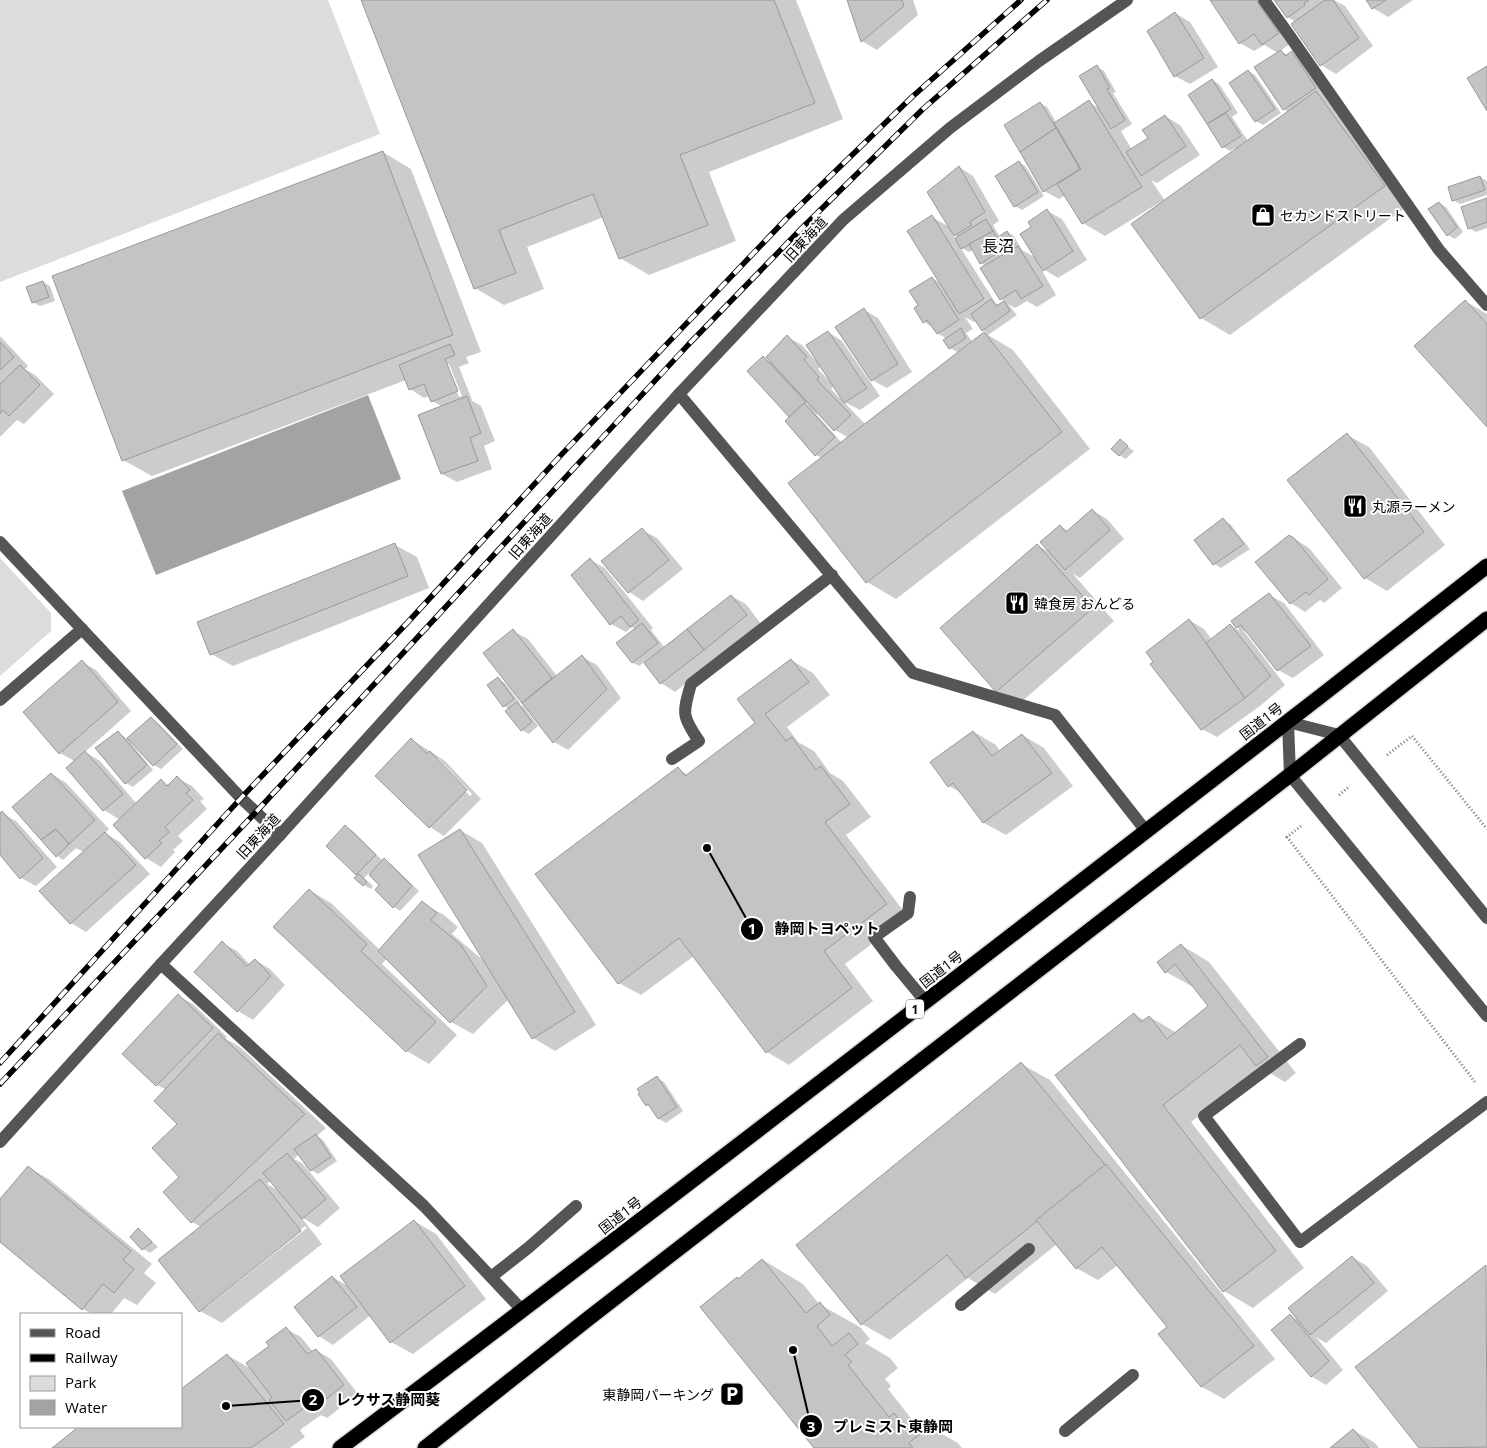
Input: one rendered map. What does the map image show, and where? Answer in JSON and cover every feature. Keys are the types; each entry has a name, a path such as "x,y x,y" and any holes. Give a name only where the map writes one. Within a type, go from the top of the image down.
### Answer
{"highway":[{"name":"国道1号","path":"340,1448 523,1311 1288,722 1487,566"},
{"path":"425,1448 589,1318 1487,619"}],"street":[{"name":"旧東海道","path":"0,1142 679,394 843,220 950,128 1039,61 1127,0"},
{"path":"1264,0 1439,250 1487,305"},
{"path":"679,394 913,673 1056,715 1146,831"},
{"path":"0,542 241,798 280,835"},
{"path":"672,759 699,741 688,724 684,709 691,684 832,575"},
{"path":"0,700 82,629"},
{"path":"1487,918 1339,735 1288,722 1290,774 1487,1016"},
{"path":"910,898 908,913 874,937 925,1001"},
{"path":"161,964 424,1206 523,1311"},
{"path":"1300,1044 1204,1116 1300,1242 1487,1102"},
{"path":"491,1277 576,1206"},
{"path":"961,1305 1029,1249"},
{"path":"1065,1431 1133,1375"}],"path":[{"path":"1412,736 1487,829"}],"green space":[{"path":"0,0 328,0 380,134 0,282"},
{"path":"0,558 51,613 51,631 0,676"}],"water":[{"path":"368,395 401,479 156,575 122,491"}],"building":[{"path":"361,0 774,0 815,103 680,155 708,225 619,259 593,194 499,230 516,273 474,289"},
{"path":"847,0 902,0 904,6 861,42"},
{"path":"1210,0 1256,0 1279,33 1262,45 1254,34 1239,44"},
{"path":"1274,0 1309,0 1287,18"},
{"path":"1325,0 1333,0 1359,38 1320,66 1291,24"},
{"path":"1366,0 1386,0 1372,9"},
{"path":"1175,12 1204,58 1174,77 1147,31"},
{"path":"1281,50 1285,56 1292,51 1316,88 1283,110 1254,67"},
{"path":"1097,65 1110,88 1107,89 1125,120 1111,129 1079,76"},
{"path":"1487,66 1487,111 1467,78"},
{"path":"1248,70 1275,109 1255,122 1229,83"},
{"path":"1212,79 1231,109 1207,124 1188,95"},
{"path":"1316,91 1385,186 1200,319 1131,224"},
{"path":"1089,100 1142,187 1082,224 1057,184 1081,169 1054,123"},
{"path":"1040,102 1056,128 1020,152 1004,125"},
{"path":"1226,113 1241,136 1222,148 1207,124"},
{"path":"1165,115 1186,146 1141,176 1126,152 1148,138 1142,130"},
{"path":"1056,128 1080,169 1043,192 1020,152"},
{"path":"383,151 453,335 122,461 52,276"},
{"path":"1019,161 1038,192 1014,207 995,176"},
{"path":"959,166 985,212 970,222 972,225 954,236 927,192"},
{"path":"1480,176 1485,190 1452,201 1448,187"},
{"path":"1487,198 1487,222 1468,229 1461,207"},
{"path":"1439,202 1457,227 1447,236 1428,209"},
{"path":"1047,209 1073,251 1043,271 1020,234 1031,227 1028,222"},
{"path":"932,215 984,299 959,314 907,231"},
{"path":"986,219 993,231 961,249 955,238"},
{"path":"993,231 1004,249 980,264 969,244"},
{"path":"1007,231 1015,244 1006,250 998,237"},
{"path":"1018,246 1043,286 1021,299 1016,290 1000,300 980,268"},
{"path":"932,277 959,320 937,334 927,320 923,323 914,308 918,305 909,291"},
{"path":"43,281 49,297 32,303 26,287"},
{"path":"991,299 996,306 1004,301 1010,311 982,331 971,314"},
{"path":"1465,300 1487,324 1487,427 1414,346"},
{"path":"864,308 898,364 871,381 835,327"},
{"path":"961,328 966,338 949,349 943,340"},
{"path":"828,331 867,388 844,403 806,345"},
{"path":"984,332 1062,432 866,583 788,483"},
{"path":"787,335 807,357 804,360 819,377 817,380 851,415 834,431 766,357"},
{"path":"0,342 14,357 0,370"},
{"path":"450,344 455,355 445,359 458,391 431,402 424,384 409,390 399,365"},
{"path":"763,356 806,402 789,417 747,371"},
{"path":"20,365 40,385 9,416 3,410 0,414 0,384"},
{"path":"467,396 481,433 470,438 478,461 441,474 418,415"},
{"path":"804,403 835,437 815,456 785,421"},
{"name":"丸源ラーメン","path":"1347,433 1424,532 1364,579 1287,480"},
{"path":"1120,439 1128,446 1119,456 1111,449"},
{"path":"1092,509 1110,530 1065,570 1040,542 1060,525 1066,532"},
{"path":"1223,518 1244,544 1213,565 1194,540"},
{"path":"642,528 669,560 628,593 601,561"},
{"path":"1289,535 1294,538 1328,579 1309,595 1306,592 1290,604 1255,562"},
{"path":"395,543 408,576 210,655 197,622"},
{"path":"1037,544 1093,608 996,692 940,628"},
{"path":"590,558 639,620 630,627 621,616 610,625 571,575"},
{"path":"1269,593 1311,646 1277,671 1241,625 1236,628 1231,621"},
{"path":"731,595 747,615 704,650 687,629"},
{"path":"1189,619 1245,698 1201,730 1150,664 1153,662 1146,652"},
{"path":"642,623 658,643 632,663 616,643"},
{"path":"1230,624 1271,676 1245,698 1206,643"},
{"path":"513,629 552,678 522,703 483,653"},
{"path":"687,629 704,650 660,684 644,663"},
{"path":"582,655 607,689 553,743 522,703"},
{"path":"791,659 809,682 765,714 786,741 792,737 816,770 821,766 850,804 825,822 887,904 824,951 852,988 766,1053 679,938 618,984 535,874 678,767 685,776 755,723 737,699"},
{"path":"82,660 118,702 59,754 23,712"},
{"path":"498,677 514,699 503,707 487,685"},
{"path":"517,702 532,722 521,731 505,711"},
{"path":"151,717 177,744 153,766 127,738"},
{"path":"118,731 147,765 125,784 95,748"},
{"path":"973,731 992,756 1022,734 1052,773 983,823 953,783 948,787 930,762"},
{"path":"411,738 427,754 430,751 467,790 429,828 375,776"},
{"path":"85,751 123,794 103,811 66,768"},
{"path":"51,773 95,820 69,844 56,829 41,840 12,807"},
{"path":"177,776 190,790 186,793 193,800 165,827 169,832 159,841 162,843 145,859 113,825 161,779 167,786"},
{"path":"2,811 43,858 20,879 0,855 0,813"},
{"path":"345,825 376,855 356,875 326,846"},
{"path":"56,829 69,844 56,857 41,840"},
{"path":"460,829 575,1012 532,1039 418,855"},
{"path":"105,832 136,865 70,924 39,891"},
{"path":"384,858 412,886 393,908 375,890 379,885 369,875"},
{"path":"359,874 367,882 363,886 354,878"},
{"path":"309,889 367,944 361,951 436,1022 406,1052 273,927"},
{"path":"422,901 437,913 431,920 461,945 487,986 450,1023 378,951"},
{"path":"222,941 247,966 255,959 271,976 237,1012 194,972"},
{"path":"1181,944 1268,1057 1256,1066 1240,1045 1163,1105 1276,1251 1223,1292 1055,1075 1134,1013 1141,1022 1149,1016 1167,1039 1208,1006 1175,964 1165,973 1157,962"},
{"path":"178,994 213,1028 156,1086 122,1054"},
{"path":"218,1033 305,1114 191,1223 163,1192 179,1177 152,1148 177,1124 154,1101"},
{"path":"1021,1062 1106,1166 966,1278 947,1255 861,1325 796,1245"},
{"path":"657,1076 677,1107 658,1119 648,1104 646,1106 637,1089"},
{"path":"316,1134 331,1157 310,1171 294,1149"},
{"path":"287,1153 326,1199 302,1219 263,1173"},
{"path":"1106,1164 1254,1346 1201,1387 1158,1334 1167,1327 1102,1247 1076,1269 1036,1220"},
{"path":"28,1166 131,1251 123,1260 134,1269 114,1293 103,1284 82,1310 0,1242 0,1199"},
{"path":"260,1179 301,1231 199,1312 158,1260"},
{"path":"414,1220 465,1286 390,1343 340,1276"},
{"path":"138,1228 152,1242 142,1250 130,1237"},
{"path":"1352,1256 1374,1283 1310,1335 1288,1308"},
{"path":"762,1259 806,1313 820,1302 830,1315 817,1326 832,1346 849,1333 858,1344 845,1355 852,1362 848,1365 889,1417 894,1413 906,1428 917,1418 926,1429 909,1443 913,1448 814,1448 700,1307"},
{"path":"1486,1265 1487,1447 1419,1448 1355,1367"},
{"path":"332,1276 357,1307 318,1337 294,1307"},
{"path":"1290,1314 1329,1361 1311,1377 1271,1330"},
{"path":"286,1327 307,1354 316,1349 344,1385 311,1411 307,1406 286,1421 269,1400 272,1397 246,1363 269,1346 266,1342"},
{"path":"227,1354 284,1424 251,1448 52,1448 77,1428 182,1428 182,1388"},
{"path":"1353,1429 1369,1448 1330,1448"}],"railway":[{"path":"0,1063 241,798 408,622 562,454 787,218 912,97 1021,0"},
{"path":"0,1084 256,812 688,345 802,228 923,109 1047,0"}],"place":[{"name":"セカンドストリート","path":"1263,215"},
{"name":"丸源ラーメン","path":"1355,506"},
{"name":"韓食房 おんどる","path":"1017,603"},
{"name":"静岡トヨペット","path":"707,848"},
{"name":"プレミスト東静岡","path":"793,1350"},
{"name":"東静岡パーキング","path":"732,1394"},
{"name":"レクサス静岡葵","path":"226,1406"}],"district":[{"name":"長沼","path":"998,246"}]}
